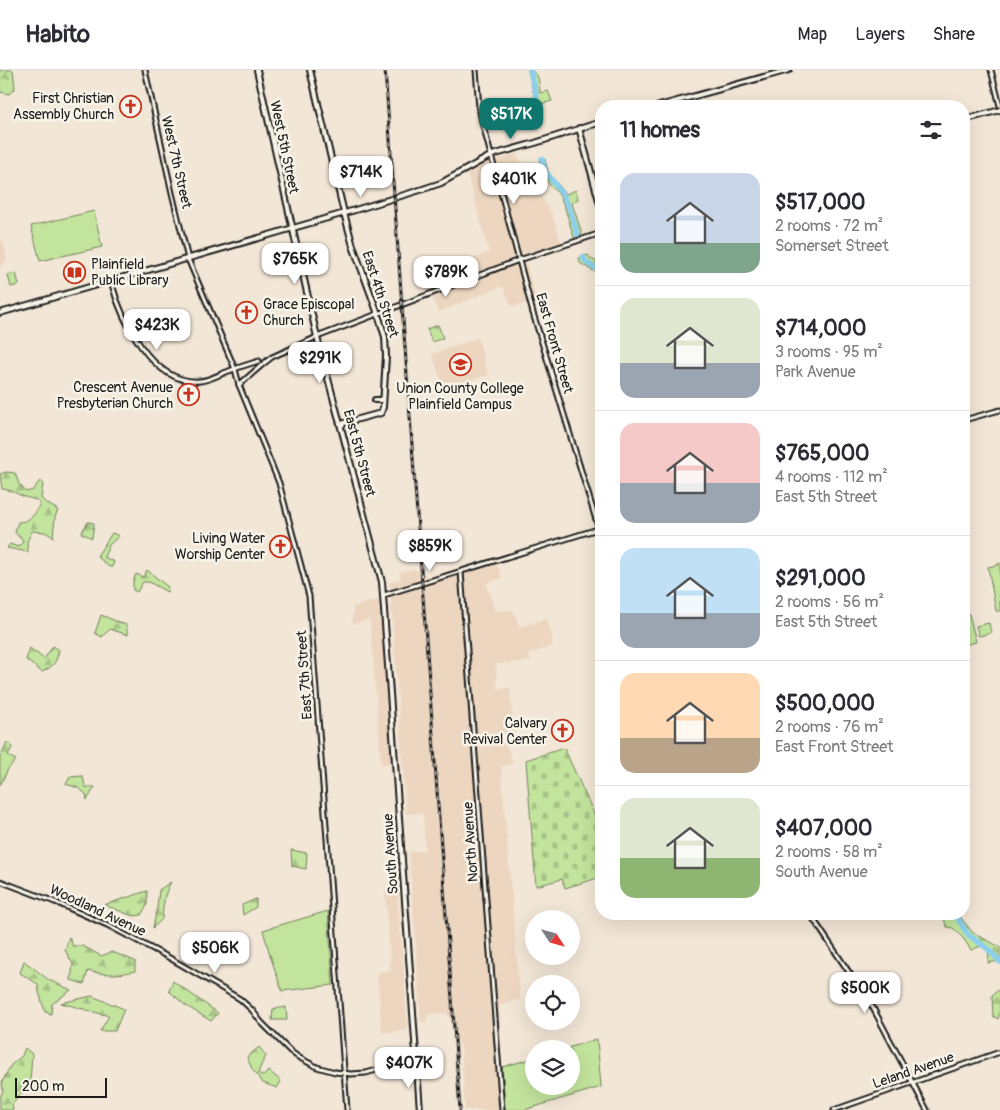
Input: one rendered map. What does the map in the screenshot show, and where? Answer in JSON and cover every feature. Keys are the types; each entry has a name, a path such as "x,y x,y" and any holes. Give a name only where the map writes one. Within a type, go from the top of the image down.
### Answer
{"main road":[{"name":"West 5th Street","path":"257,70 292,229"},
{"name":"East 4th Street","path":"310,70 353,246 378,314 386,347 381,412 344,423 341,426"},
{"path":"681,100 789,70"},
{"path":"970,118 1000,110"},
{"path":"0,313 292,229 440,183 492,155 595,124"},
{"path":"579,128 595,186"},
{"name":"East 5th Street","path":"292,229 317,337 382,582 384,596"},
{"path":"375,400 383,398"},
{"name":"South Avenue","path":"384,596 420,1110"}],"street":[{"name":"West 7th Street","path":"145,70 188,259"},
{"name":"East Front Street","path":"476,70 479,108 533,313 595,513"},
{"path":"991,70 1000,106"},
{"path":"239,385 272,357 317,337 520,260 595,235"},
{"name":"East 7th Street","path":"188,259 235,369 239,385 279,483 309,596 347,1110"},
{"path":"111,281 122,315 132,334 146,353 166,371 177,377 196,381 207,379 259,361"},
{"path":"970,418 1000,410"},
{"path":"384,596 595,531"},
{"name":"North Avenue","path":"460,572 502,1110"},
{"name":"Woodland Avenue","path":"0,881 107,925 168,956 240,1000 252,1010 282,1044 298,1057 317,1067 345,1073 366,1073 391,1066 417,1067"},
{"path":"814,920 873,1008 927,1110"},
{"name":"Leland Avenue","path":"834,1110 1000,1052"}],"shaded area":[{"path":"516,154 552,214 562,245 526,262 536,301 512,307 502,286 439,312 424,282 489,252 467,173 481,164"},
{"path":"0,241 3,241 7,259 0,268"},
{"name":"Union County College Plainfield Campus","path":"478,338 488,375 444,388 432,354"},
{"path":"495,560 502,578 486,583 495,611 513,610 520,627 547,618 552,637 552,646 529,654 531,661 496,664 497,689 510,688 514,737 505,741 513,763 501,767 520,999 499,1006 505,1110 465,1110 461,1048 447,1013 427,1014 427,1022 421,1022 409,852 425,850 423,813 406,814 389,583 400,579 400,572 413,569 433,579"},
{"path":"381,599 393,764 381,764 370,620 352,624 353,607"},
{"path":"397,886 408,1030 382,1033 377,972 391,971 385,890"}],"green space":[{"path":"0,70 13,70 15,88 9,94 0,92"},
{"path":"528,71 532,71 537,75 540,93 548,91 552,101 541,104 543,113 541,125 534,126 531,113 537,108"},
{"path":"545,159 548,172 566,194 576,190 578,199 572,203 582,234 574,238 565,208 558,193 551,187 542,172 539,160"},
{"path":"94,211 102,247 40,261 31,226"},
{"path":"588,255 595,261 595,272 580,263 579,258"},
{"path":"16,273 19,285 11,287 8,275"},
{"path":"438,325 443,338 432,342 427,329"},
{"path":"7,472 15,473 19,484 26,492 33,490 40,481 43,483 41,498 58,510 55,517 53,537 45,532 32,531 27,542 28,552 7,548 10,544 18,547 23,542 15,532 18,522 26,521 32,517 40,503 12,491 2,489 0,474"},
{"path":"88,522 94,523 92,538 81,533"},
{"path":"112,533 119,536 109,545 104,557 114,562 112,567 109,567 97,556"},
{"path":"1000,563 1000,611 996,611 988,567"},
{"path":"147,570 168,587 167,592 149,582 143,582 137,592 133,590 136,574 143,577"},
{"path":"101,615 126,625 128,635 110,629 102,637 95,633"},
{"path":"970,618 976,642 970,644"},
{"path":"989,623 991,633 979,636 976,626"},
{"path":"53,646 59,650 57,658 52,666 42,672 26,660 30,648 44,659"},
{"path":"7,742 12,747 8,756 16,760 8,769 0,784 0,757"},
{"path":"564,748 595,816 595,879 565,888 562,879 536,886 526,760"},
{"path":"83,776 85,787 95,787 87,800 86,794 78,788 66,784 70,777"},
{"path":"291,850 307,853 306,869 292,866"},
{"path":"171,882 165,895 162,919 153,928 159,890"},
{"path":"147,891 147,905 141,915 133,916 104,905"},
{"path":"256,899 256,907 243,915 242,905"},
{"path":"328,911 333,985 282,991 263,930"},
{"path":"944,920 963,920 973,933 1000,947 1000,961 988,963 989,957 986,950 981,946 971,950 953,928 947,927"},
{"path":"69,937 73,946 83,946 101,956 112,952 135,961 135,971 112,974 88,971 84,984 71,980 73,964 65,950"},
{"path":"24,961 49,980 71,990 52,1004 51,1014 45,1012 38,984 20,973"},
{"path":"173,981 218,1013 211,1021 185,1005 169,991"},
{"path":"1000,989 998,1019 993,1016 992,995"},
{"path":"92,996 124,1009 115,1031 100,1031 109,1016 61,1003"},
{"path":"286,1007 287,1020 272,1020 273,1009"},
{"path":"597,1039 601,1087 580,1093 580,1044"},
{"path":"259,1047 266,1056 258,1073 263,1076 269,1071 281,1081 277,1088 263,1083 252,1069 247,1057"},
{"path":"25,1048 32,1054 30,1082 12,1105 13,1110 0,1110 0,1097 3,1091 2,1082 11,1065 22,1056"},
{"path":"525,1061 525,1095 574,1095 524,1110 505,1110 502,1067"}],"waterway":[{"path":"530,70 539,109 537,126"},
{"path":"542,159 545,171 563,195 578,236"},
{"path":"583,257 588,264 595,268"},
{"path":"959,920 968,935 987,948 1000,962"}],"railway":[{"path":"385,70 460,1110"}],"place":[{"name":"First Christian Assembly Church","path":"130,106"},
{"name":"Plainfield Public Library","path":"75,272"},
{"name":"Grace Episcopal Church","path":"247,312"},
{"name":"Union County College Plainfield Campus","path":"460,365"},
{"name":"Crescent Avenue Presbyterian Church","path":"189,395"},
{"name":"Living Water Worship Center","path":"281,546"},
{"name":"Calvary Revival Center","path":"563,731"}]}
